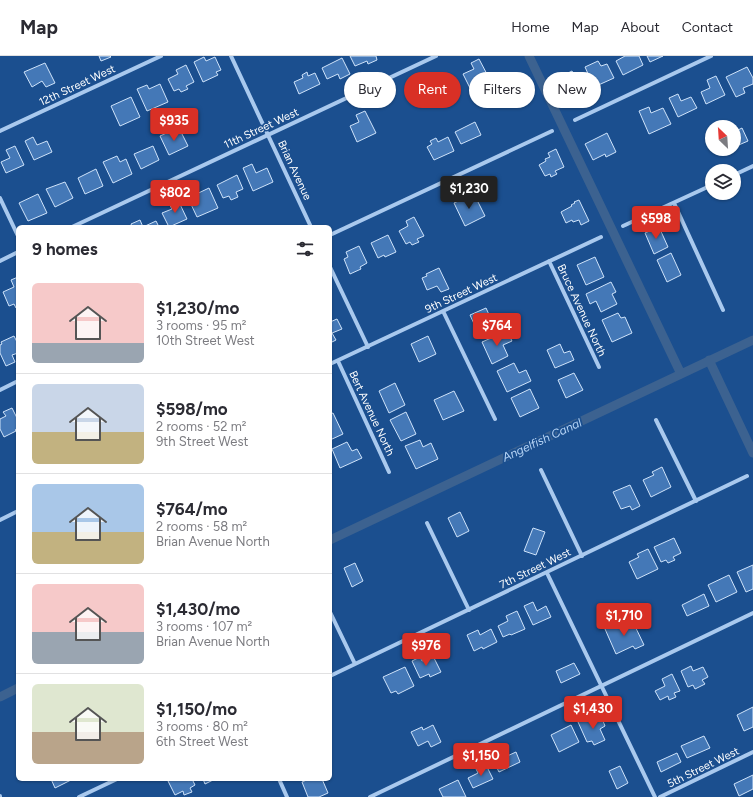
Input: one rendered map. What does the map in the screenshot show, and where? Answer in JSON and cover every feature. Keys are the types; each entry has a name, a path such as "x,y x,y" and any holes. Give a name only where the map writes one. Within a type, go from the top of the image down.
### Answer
{"street":[{"name":"12th Street West","path":"0,131 161,56"},
{"name":"Brian Avenue","path":"231,56 310,225"},
{"name":"11th Street West","path":"76,225 436,56"},
{"path":"575,120 711,56"},
{"path":"332,234 552,131"},
{"path":"741,172 753,166"},
{"path":"624,226 705,188"},
{"path":"0,198 16,232"},
{"path":"674,203 723,310"},
{"name":"9th Street West","path":"332,363 601,237"},
{"path":"0,261 16,253"},
{"name":"Bruce Avenue North","path":"549,261 599,367"},
{"path":"332,271 368,347"},
{"path":"443,311 495,419"},
{"name":"Bert Avenue North","path":"338,361 389,472"},
{"path":"0,390 16,382"},
{"path":"656,420 696,500"},
{"path":"541,470 582,556"},
{"name":"7th Street West","path":"332,675 747,476"},
{"path":"0,520 16,512"},
{"path":"427,524 469,610"},
{"path":"547,573 655,797"},
{"path":"370,797 753,613"},
{"path":"332,616 355,664"},
{"name":"5th Street West","path":"660,797 753,752"},
{"path":"79,797 113,781"},
{"path":"280,781 287,797"}],"building":[{"path":"99,56 110,56 111,57 101,61"},
{"path":"350,56 376,56 377,60 368,64 367,61 355,66"},
{"path":"625,56 639,56 643,65 623,75 616,61"},
{"path":"647,56 663,56 650,62"},
{"path":"204,57 206,61 215,57 221,70 216,72 218,75 203,82 194,62"},
{"path":"342,58 349,72 344,72 344,77 340,79 338,74 327,79 322,68"},
{"path":"479,59 486,72 469,72 469,86 463,74 474,69 471,63"},
{"path":"598,61 601,66 607,64 614,78 601,84 601,72 587,72 585,67"},
{"path":"45,63 55,83 46,87 42,81 32,87 24,72"},
{"path":"186,65 194,82 186,86 188,89 181,92 179,89 174,91 168,79 178,74 176,70"},
{"path":"747,67 753,78 753,84 743,88 745,93 736,97 726,77"},
{"path":"307,72 308,76 315,73 320,84 299,94 294,82 303,78 302,75"},
{"path":"716,76 725,95 706,104 701,92 710,88 707,80"},
{"path":"160,84 168,102 147,111 137,89 147,85 149,89"},
{"path":"678,94 681,101 691,97 697,108 678,117 669,98"},
{"path":"131,97 140,117 120,126 111,106"},
{"path":"649,107 651,113 663,108 671,124 649,134 639,111"},
{"path":"365,111 376,133 357,142 350,126 359,122 356,115"},
{"path":"475,122 481,135 461,144 455,132"},
{"path":"741,128 748,141 741,144"},
{"path":"180,130 188,146 169,155 160,136 171,131 172,134"},
{"path":"607,133 616,152 606,157 605,154 593,160 585,144"},
{"path":"33,137 37,145 47,141 52,152 34,160 25,141"},
{"path":"448,137 454,151 434,160 427,147 432,144 430,141 436,138 438,142"},
{"path":"15,146 24,165 6,173 1,162 10,158 6,150"},
{"path":"153,146 159,160 141,169 134,154"},
{"path":"556,149 564,167 555,171 557,174 551,177 550,174 545,176 539,165 546,161 545,159 550,157 548,153"},
{"path":"117,156 120,162 126,159 132,174 113,183 103,162"},
{"path":"252,164 256,173 267,168 273,182 253,191 243,168"},
{"path":"96,169 103,186 85,194 78,178"},
{"path":"237,175 243,189 236,192 238,197 231,200 229,196 223,198 217,185"},
{"path":"65,182 73,198 55,207 46,189"},
{"path":"209,188 218,208 197,217 188,198"},
{"path":"38,194 47,213 28,221 19,203"},
{"path":"474,194 485,216 465,226 454,203"},
{"path":"178,200 187,219 174,225 168,225 162,213 172,209 169,204"},
{"path":"579,200 589,221 581,225 579,220 573,222 572,220 566,223 561,212"},
{"path":"414,217 424,236 417,239 419,242 412,245 410,242 406,244 399,231 408,226 406,221"},
{"path":"140,220 142,225 131,225"},
{"path":"156,221 158,225 147,225"},
{"path":"659,227 668,247 654,254 645,233"},
{"path":"388,235 396,252 385,257 384,255 378,258 371,243"},
{"path":"359,246 367,263 360,267 361,269 350,274 344,259 348,257 346,252"},
{"path":"671,253 681,275 667,282 657,260"},
{"path":"595,257 604,277 586,285 577,265"},
{"path":"439,268 449,289 441,292 437,286 427,290 422,278 427,276 426,274"},
{"path":"16,278 16,308 14,304 9,306 3,292 14,287 11,280"},
{"path":"611,282 616,292 612,294 617,304 601,312 596,301 590,304 586,294"},
{"path":"486,308 491,319 499,315 504,326 480,337 470,315"},
{"path":"618,313 621,318 625,317 632,333 612,342 602,320"},
{"path":"337,319 342,329 332,333 332,321"},
{"path":"507,331 512,341 503,345 508,356 492,364 482,342"},
{"path":"332,333 336,340 332,342"},
{"path":"14,336 16,340 16,354 12,355 15,362 6,366 0,353 1,342"},
{"path":"428,336 436,354 419,362 411,344"},
{"path":"560,344 564,353 570,351 574,360 555,368 547,350"},
{"path":"514,363 519,373 526,370 531,381 507,392 497,371"},
{"path":"574,373 583,390 566,398 558,380"},
{"path":"395,383 405,405 389,413 379,391"},
{"path":"530,389 539,408 520,417 511,398"},
{"path":"454,391 464,411 443,420 434,400"},
{"path":"12,408 16,416 16,431 4,437 0,429 0,419 6,416 3,412"},
{"path":"406,412 416,434 401,441 390,420"},
{"path":"332,413 343,434 332,439"},
{"path":"420,440 423,447 431,443 438,459 416,469 405,446"},
{"path":"347,442 352,451 357,449 362,458 340,468 332,449"},
{"path":"662,467 671,487 651,497 643,480 654,475 652,472"},
{"path":"630,485 640,506 632,510 630,506 621,509 613,492"},
{"path":"460,512 469,531 457,537 448,518"},
{"path":"533,528 545,532 536,555 524,551"},
{"path":"674,538 681,553 673,557 675,560 668,563 666,560 661,562 654,547"},
{"path":"648,549 658,569 637,579 629,562 639,557 637,554"},
{"path":"355,563 363,581 352,587 344,568"},
{"path":"753,565 753,589 746,592 737,572"},
{"path":"729,575 737,592 716,602 708,585"},
{"path":"704,594 709,606 687,616 682,605"},
{"path":"533,602 537,611 546,606 551,617 533,625 524,606"},
{"path":"517,611 525,629 503,637 498,626 508,621 506,616"},
{"path":"618,622 621,627 633,622 644,645 635,649 633,646 616,654 605,629"},
{"path":"491,629 497,642 483,649 482,647 474,651 467,635 478,630 480,635"},
{"path":"433,656 441,672 430,677 429,674 420,678 412,661 420,657 422,661"},
{"path":"574,663 580,674 561,683 556,671"},
{"path":"691,666 693,671 703,667 708,677 702,680 705,684 695,689 693,685 688,687 681,671"},
{"path":"405,667 414,686 398,694 396,691 391,693 383,677"},
{"path":"672,674 680,691 674,693 676,697 669,700 668,696 660,700 655,691 665,686 662,679"},
{"path":"753,707 753,727 744,731 737,715"},
{"path":"601,716 605,726 600,729 605,740 594,745 592,741 587,742 578,722 588,718 589,721"},
{"path":"433,725 441,742 431,747 428,741 418,746 411,732 422,727 423,730"},
{"path":"571,725 579,742 559,752 551,735"},
{"path":"704,736 710,748 687,758 681,746"},
{"path":"516,752 520,762 499,772 494,762"},
{"path":"677,753 681,762 661,772 657,762"},
{"path":"486,765 493,779 473,788 468,778 478,773 476,769"},
{"path":"620,766 628,783 617,789 609,771"},
{"path":"753,775 753,789 739,796 734,784"},
{"path":"458,780 466,797 443,797 439,789"},
{"path":"52,781 69,781 55,788"},
{"path":"168,781 193,781 195,785 190,788 192,792 184,795 183,791 175,795"},
{"path":"204,781 211,781 205,784"},
{"path":"323,781 328,793 319,797 308,797 302,782"}],"waterway":[{"path":"529,56 681,374"},
{"name":"Angelfish Canal","path":"332,539 753,340"},
{"path":"709,360 753,453"},
{"name":"Angelfish Canal","path":"0,697 16,689"}]}
